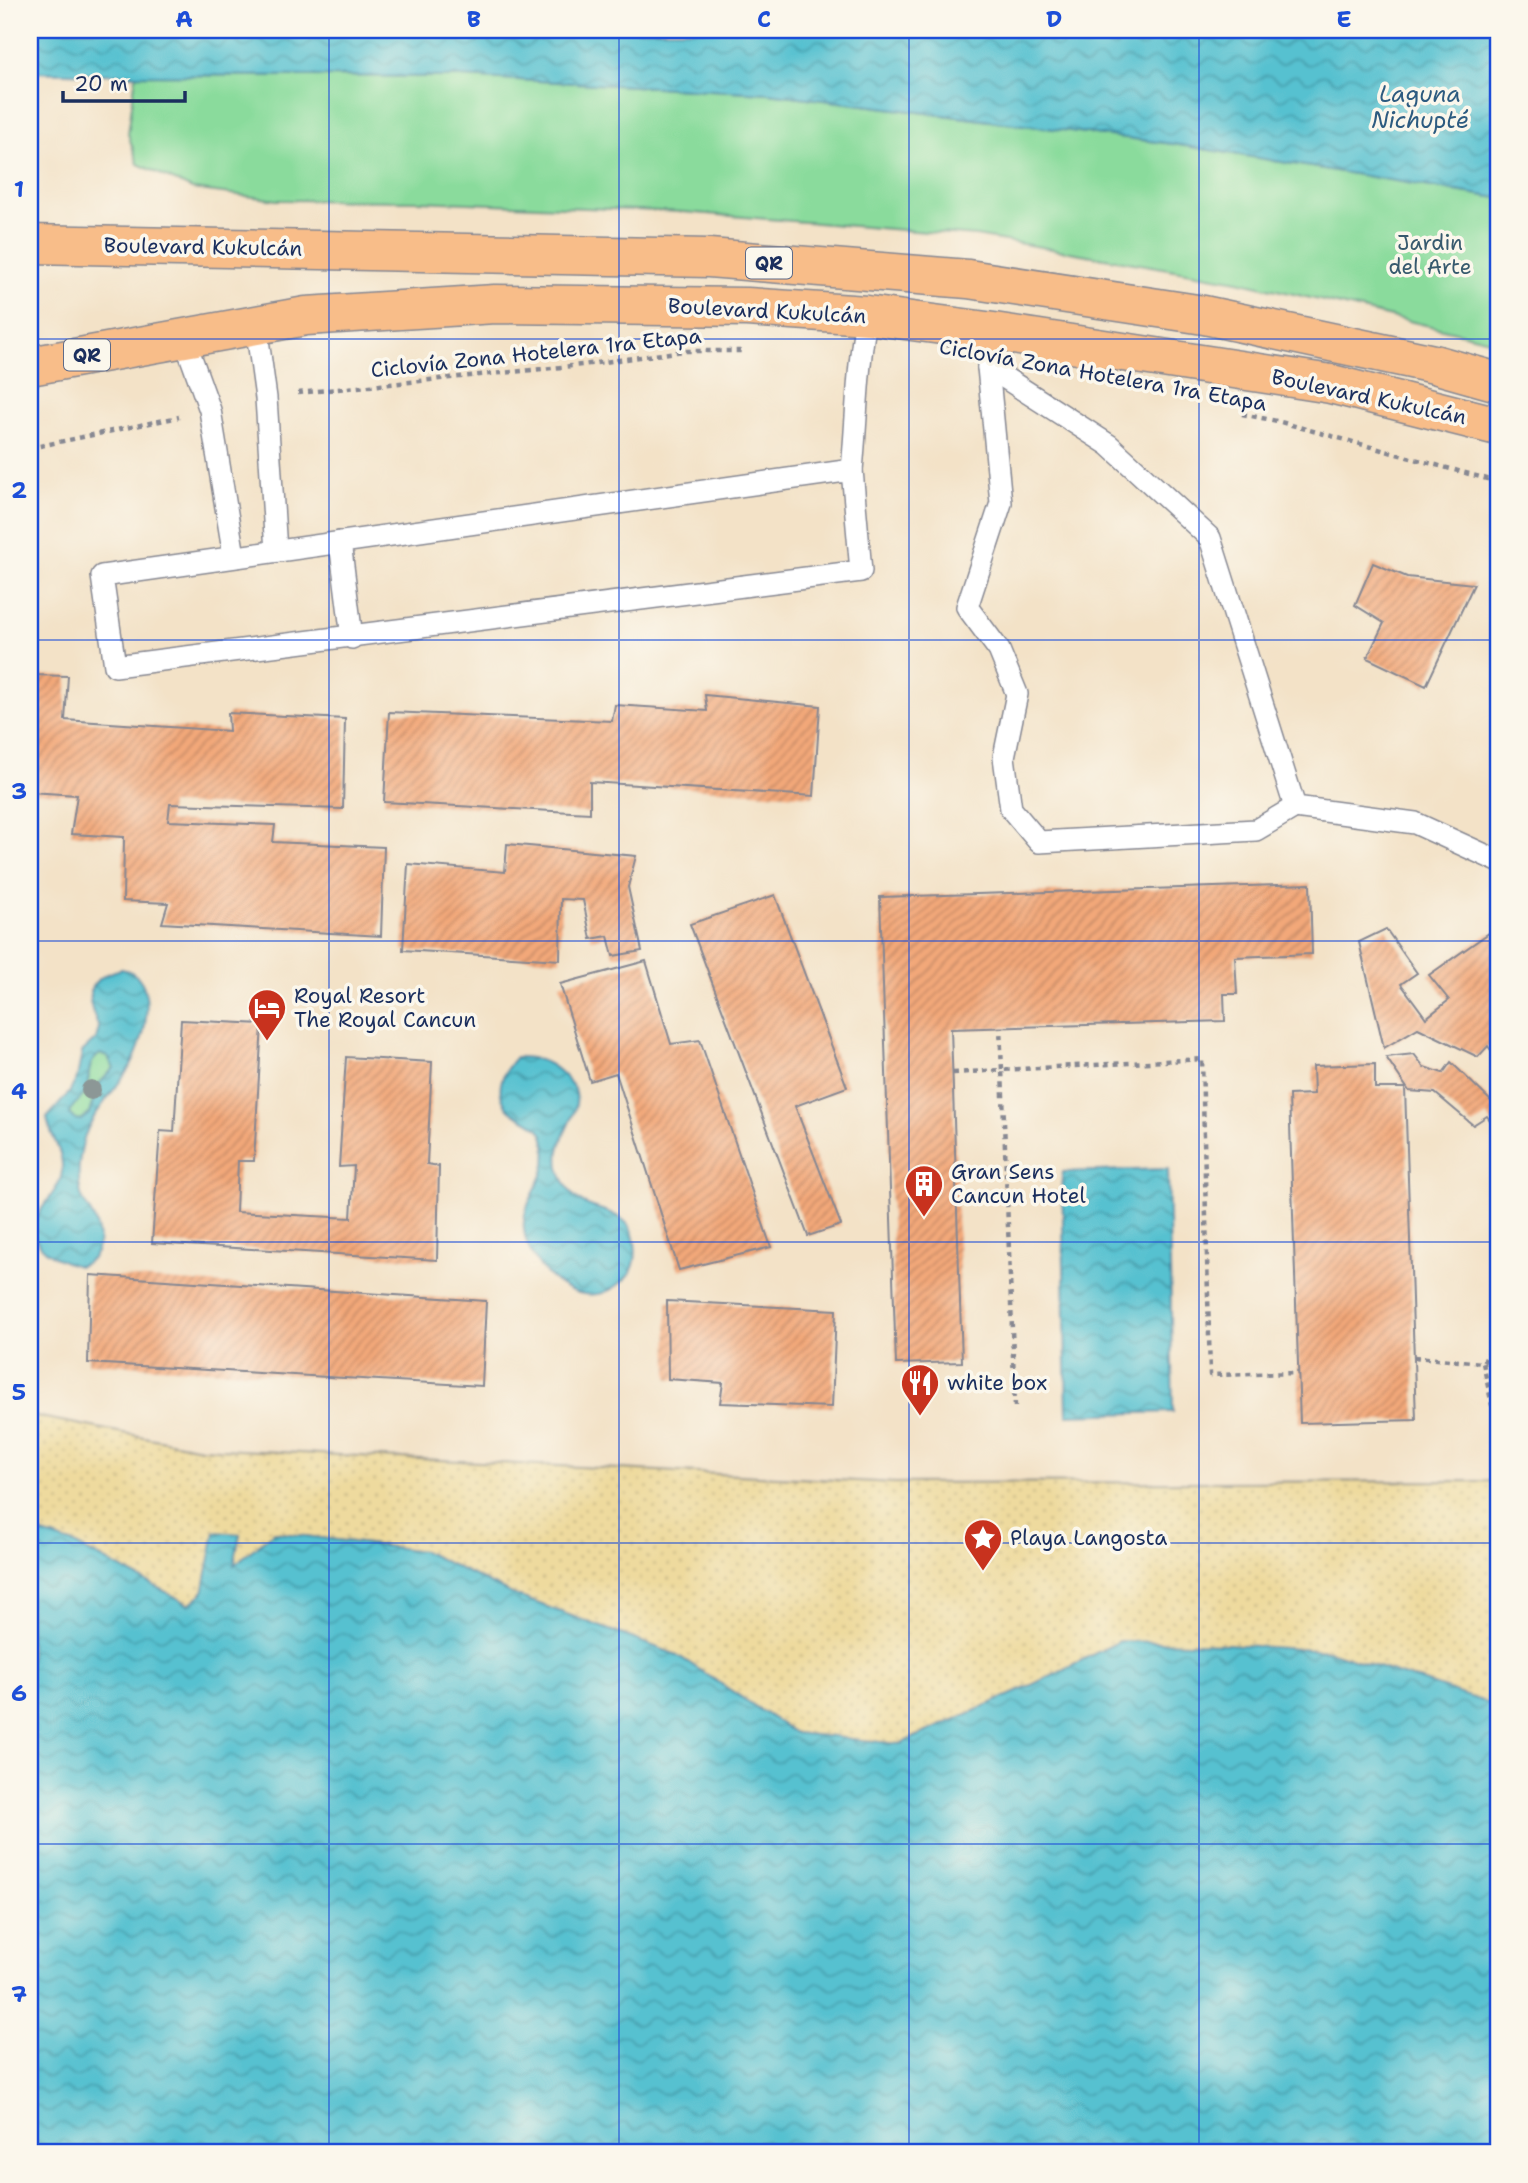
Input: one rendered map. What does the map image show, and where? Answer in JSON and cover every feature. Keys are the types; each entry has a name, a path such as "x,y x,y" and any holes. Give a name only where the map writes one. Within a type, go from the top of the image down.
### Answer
{"main road":[{"name":"Boulevard Kukulcán","path":"30,244 709,258 968,279 1203,315 1434,364 1498,382"},
{"name":"Boulevard Kukulcán","path":"30,366 306,316 495,304 747,307 867,315 991,349 1331,384 1498,426"}],"lane":[{"path":"852,470 102,576 115,666 352,638 861,571 852,470 860,353 867,315"},
{"path":"256,325 266,398 276,551"},
{"path":"184,338 210,410 234,556"},
{"path":"991,349 1109,445 1210,538 1295,807"},
{"path":"991,349 1001,503 967,607 999,650 1017,694 1004,757 1011,809 1040,842 1256,830 1295,807 1415,823 1498,860"},
{"path":"340,542 352,638"}],"path":[{"name":"Ciclovía Zona Hotelera 1ra Etapa","path":"266,398 684,352 751,351"},
{"path":"30,448 210,410"},
{"name":"Ciclovía Zona Hotelera 1ra Etapa","path":"1237,413 1277,421 1498,482"},
{"path":"1000,1028 1015,1407"},
{"path":"953,1073 1202,1059 1210,1375 1298,1373"},
{"path":"1498,1337 1483,1363 1492,1405 1498,1413"},
{"path":"1414,1357 1483,1363"}],"green space":[{"name":"Jardin del Arte","path":"136,75 460,77 768,93 1173,144 1498,198 1498,342 1238,281 976,236 683,212 419,201 277,200 192,189 138,164 128,134"},
{"path":"100,1054 108,1057 114,1068 98,1085 89,1114 81,1120 74,1119 69,1114 69,1109 84,1091 91,1064"}],"sand":[{"name":"Playa Langosta","path":"30,1415 201,1448 895,1483 1498,1481 1498,1653 1491,1704 1329,1651 1120,1641 1026,1688 899,1744 795,1733 677,1655 512,1594 423,1551 274,1532 189,1604 74,1544 30,1530"}],"water":[{"name":"Laguna Nichupté","path":"30,30 1498,30 1498,198 1173,144 768,93 460,77 30,72"},
{"path":"121,969 134,974 142,983 147,1010 141,1041 131,1065 92,1121 83,1142 79,1168 80,1188 82,1198 97,1226 99,1240 91,1259 78,1266 57,1259 37,1242 33,1235 37,1217 60,1180 62,1171 61,1157 47,1118 69,1093 77,1078 82,1052 96,1039 99,1028 91,1007 90,991 100,978","holes":["100,1054 108,1057 114,1068 98,1085 89,1114 81,1120 74,1119 69,1114 86,1091 92,1062"]},
{"path":"516,1057 545,1062 560,1072 574,1087 574,1112 559,1154 563,1179 575,1197 589,1206 622,1219 634,1236 636,1251 631,1272 615,1287 600,1294 570,1290 556,1282 534,1258 527,1243 524,1220 543,1172 545,1145 539,1129 511,1111 501,1095 504,1075"},
{"path":"1168,1169 1173,1412 1067,1415 1062,1172"},
{"path":"30,1530 74,1544 189,1604 203,1593 215,1532 240,1534 234,1565 274,1532 423,1551 512,1594 677,1655 795,1733 900,1744 1026,1688 1120,1641 1227,1644 1329,1651 1491,1704 1498,1653 1498,2153 30,2153"}],"building":[{"path":"1373,563 1407,577 1474,584 1426,686 1367,658 1384,623 1355,605"},
{"path":"30,675 68,676 65,720 229,731 228,713 345,719 343,809 170,804 168,821 275,825 273,842 384,847 381,936 162,923 168,903 123,901 124,837 71,834 77,795 30,792"},
{"path":"705,695 820,706 814,796 590,782 590,813 384,802 389,712 612,721 615,705 707,711"},
{"path":"507,844 636,856 628,887 642,951 613,956 608,936 591,939 583,900 561,899 560,960 403,950 408,864 505,872"},
{"name":"Gran Sens Cancun Hotel","path":"1310,884 1312,954 1235,957 1237,994 1224,994 1225,1021 951,1029 962,1362 896,1364 880,897"},
{"path":"775,895 847,1087 795,1106 841,1225 808,1236 690,924"},
{"path":"1386,929 1417,973 1401,984 1426,1018 1449,1000 1429,975 1489,933 1498,937 1498,1060 1488,1046 1478,1057 1418,1028 1384,1048 1359,942"},
{"path":"646,961 671,1044 700,1040 771,1247 679,1270 616,1073 590,1081 560,984"},
{"path":"181,1020 262,1024 254,1161 238,1161 236,1212 351,1218 354,1166 339,1167 346,1057 432,1062 427,1164 439,1166 437,1260 152,1243 160,1131 174,1132"},
{"path":"1414,1054 1424,1067 1443,1073 1451,1062 1498,1108 1498,1131 1487,1116 1473,1125 1435,1093 1409,1091 1386,1057"},
{"path":"1375,1064 1375,1088 1405,1088 1416,1420 1300,1423 1289,1095 1314,1094 1313,1066"},
{"path":"90,1275 486,1301 482,1386 88,1363"},
{"path":"667,1301 836,1310 832,1407 720,1403 723,1383 668,1379"}],"place":[{"name":"Royal Resort The Royal Cancun","path":"267,1042"},
{"name":"Gran Sens Cancun Hotel","path":"924,1218"},
{"name":"white box","path":"920,1417"},
{"name":"Playa Langosta","path":"983,1572"}]}
